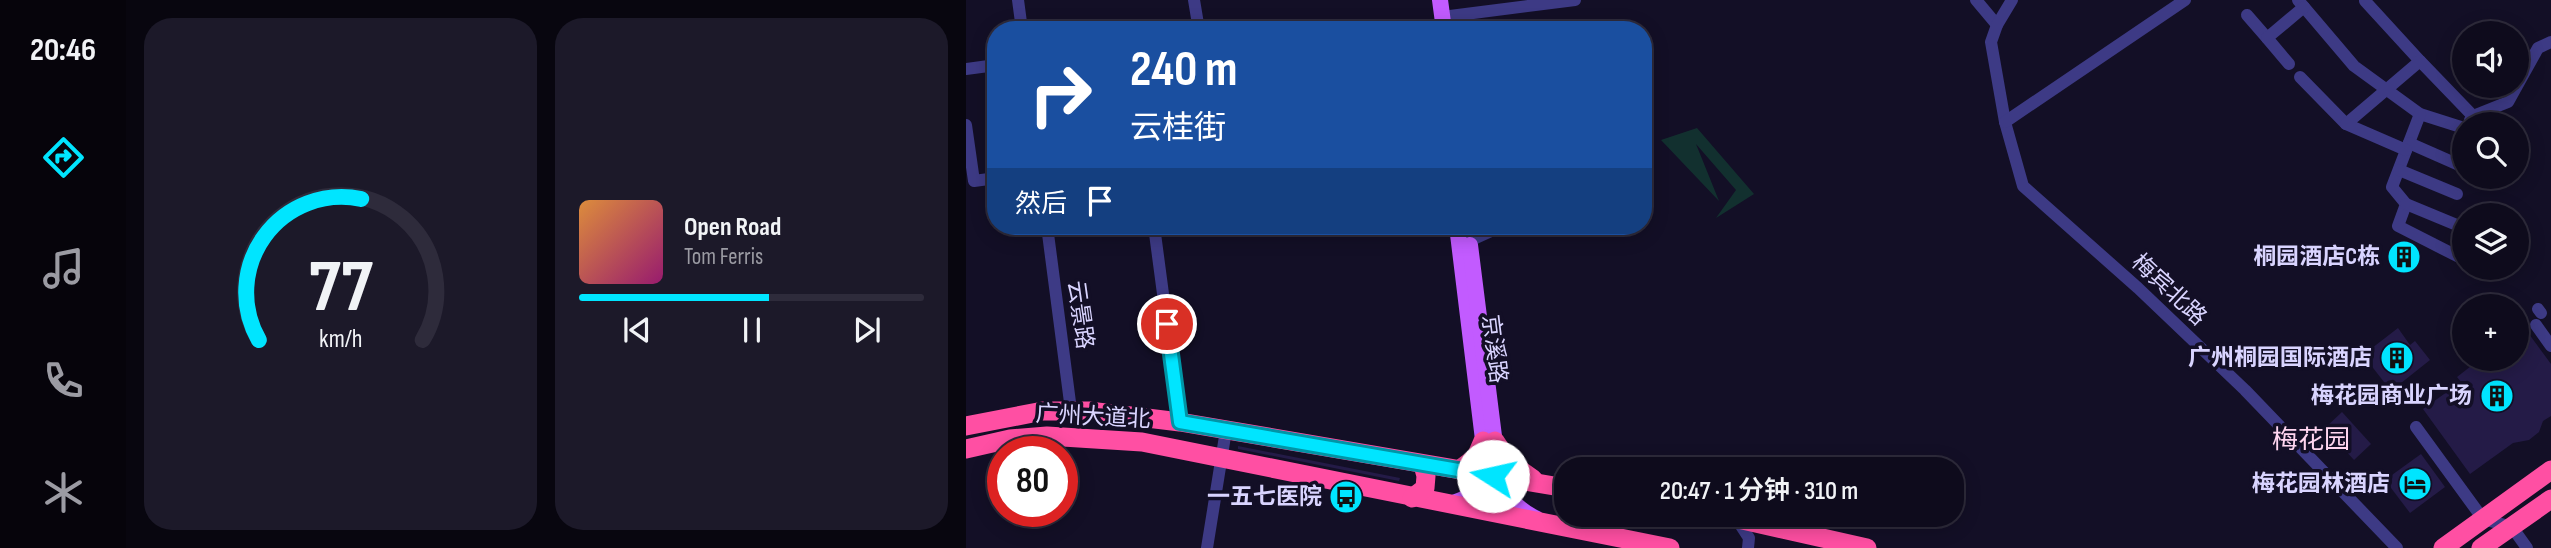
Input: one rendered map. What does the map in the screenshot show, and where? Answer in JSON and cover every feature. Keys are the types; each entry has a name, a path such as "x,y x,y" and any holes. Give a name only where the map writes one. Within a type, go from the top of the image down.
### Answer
{"highway":[{"name":"广州大道北","path":"966,426 1022,414 1072,410 1180,422 1554,486"},
{"name":"广州大道北","path":"966,449 1010,439 1081,436 1142,442 1554,525"},
{"path":"1459,470 1476,457 1489,441 1515,468 1554,485"},
{"path":"1412,498 1425,488 1423,465"},
{"path":"2451,546 2483,519 2551,470"},
{"path":"2481,548 2551,499"},
{"name":"广州大道北","path":"1600,527 1670,548"},
{"path":"1775,527 1867,548"}],"main road":[{"path":"1429,0 1436,21"},
{"path":"1438,21 1440,0"},
{"name":"京溪路","path":"1458,235 1489,441"},
{"name":"京溪路","path":"1468,235 1493,476 1518,508 1550,525"},
{"path":"1447,505 1472,495 1493,476"}],"street":[{"path":"1018,0 1020,21"},
{"path":"1195,0 1198,21"},
{"path":"1464,21 1575,0"},
{"path":"1976,0 1997,25 2012,0"},
{"path":"2005,122 2185,0"},
{"path":"2365,1 2420,61 2459,112"},
{"path":"2267,38 2301,4 2354,66 2420,114 2452,120"},
{"path":"2247,15 2289,64"},
{"name":"梅宾北路","path":"1997,25 1991,42 2005,122 2024,186 2138,288 2245,390 2397,548"},
{"path":"2489,112 2508,102 2539,48 2551,42"},
{"path":"2346,124 2420,61"},
{"path":"966,69 987,66"},
{"path":"2300,77 2346,124 2452,163"},
{"path":"2420,114 2392,187 2406,204 2452,223"},
{"path":"966,125 974,181 987,179"},
{"path":"2399,170 2456,194"},
{"path":"2406,204 2398,226 2452,253"},
{"name":"云景路","path":"1048,235 1072,410"},
{"path":"1155,235 1180,422"},
{"path":"2539,316 2551,346"},
{"path":"2416,427 2483,519 2512,527 2527,548"},
{"path":"1207,548 1226,430"},
{"path":"1741,527 1749,538 1748,548"}],"green space":[{"path":"1697,128 1754,194 1716,218 1736,190 1696,144 1719,201 1661,140"}],"building":[{"name":"桐园酒店C栋","path":"2404,243 2417,251 2404,272 2391,263"},
{"name":"广州桐园国际酒店","path":"2398,328 2410,345 2415,341 2430,360 2391,391 2363,355"},
{"name":"梅花园商业广场","path":"2529,334 2551,364 2551,416 2543,421 2539,432 2529,440 2513,443 2470,474 2423,409 2461,382 2457,377 2465,371 2529,371"},
{"path":"2342,412 2371,444 2354,460 2325,428"},
{"path":"1238,446 1400,478 1399,481 1238,449"},
{"name":"梅花园林酒店","path":"2421,454 2445,487 2410,513 2385,480"}],"place":[{"name":"桐园酒店C栋","path":"2404,257"},
{"name":"广州桐园国际酒店","path":"2397,358"},
{"name":"梅花园商业广场","path":"2497,396"},
{"name":"梅花园林酒店","path":"2415,484"},
{"name":"一五七医院","path":"1346,497"}],"district":[{"name":"梅花园","path":"2311,440"}],"route":[{"path":"1167,324 1180,422 1493,476"}]}
